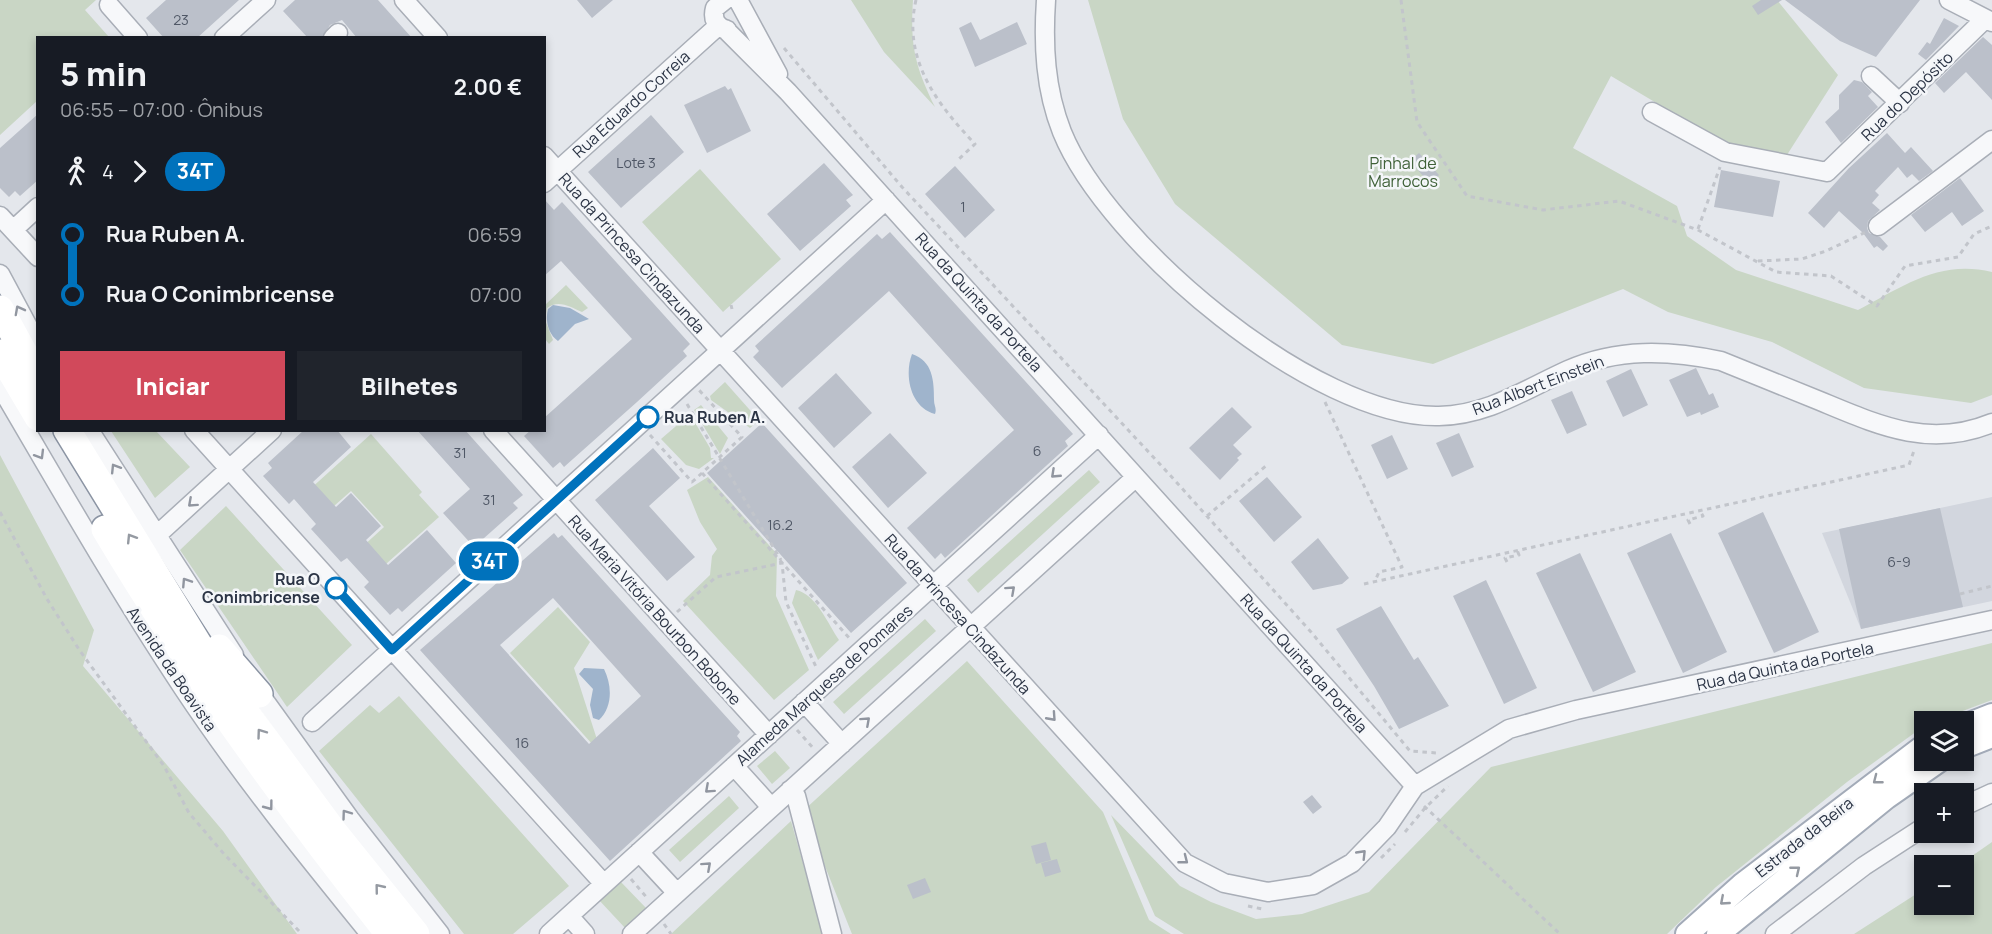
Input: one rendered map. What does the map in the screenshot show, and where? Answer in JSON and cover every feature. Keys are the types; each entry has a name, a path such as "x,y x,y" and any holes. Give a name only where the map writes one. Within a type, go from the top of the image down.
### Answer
{"highway":[{"path":"0,309 36,376"},
{"path":"0,353 36,414"},
{"name":"Avenida da Boavista","path":"47,432 146,599 198,678 255,760 389,934"},
{"path":"68,432 213,668 334,832 416,934"},
{"path":"162,588 194,617 260,694"}],"main road":[{"path":"1974,722 1992,715"},
{"path":"1974,743 1992,736"},
{"name":"Estrada da Beira","path":"1687,934 1743,884 1914,754"},
{"name":"Estrada da Beira","path":"1719,934 1887,796 1924,771"}],"street":[{"path":"227,36 266,0"},
{"path":"404,0 436,36"},
{"name":"Rua Albert Einstein","path":"1046,0 1043,39 1051,98 1062,131 1092,186 1113,215 1172,277 1249,337 1342,392 1391,410 1446,415 1490,407 1584,364 1622,354 1653,351 1691,355 1721,362 1898,431 1938,435 1959,433 1992,423"},
{"path":"1949,0 1989,21"},
{"path":"722,27 714,18 730,3"},
{"name":"Rua Eduardo Correia","path":"551,177 722,27 738,27 730,3"},
{"name":"Rua da Quinta da Portela","path":"730,3 788,92"},
{"path":"109,5 136,36"},
{"name":"Rua do Depósito","path":"1725,152 1827,172 1989,21"},
{"name":"Rua da Quinta da Portela","path":"722,27 788,92 1415,786 1509,729 1576,710 1992,620"},
{"path":"1872,76 1900,103"},
{"path":"1652,112 1725,152"},
{"path":"1878,226 1992,140"},
{"name":"Rua da Princesa Cindazunda","path":"546,162 551,177 721,351 1185,862 1224,883 1268,892 1313,885 1353,863 1387,827 1415,786"},
{"path":"312,722 886,200"},
{"path":"13,230 36,209"},
{"path":"0,216 36,255"},
{"path":"0,274 36,341"},
{"name":"Avenida da Boavista","path":"0,386 132,610 185,690 299,846 370,934"},
{"path":"90,432 260,694 350,819 440,934"},
{"path":"196,432 604,884"},
{"path":"156,536 270,432"},
{"name":"Rua Maria Vitória Bourbon Bobone","path":"495,432 768,735"},
{"name":"Alameda Marquesa de Pomares","path":"549,934 1099,435"},
{"path":"632,934 1136,477"},
{"path":"804,702 842,744"},
{"path":"734,766 771,807"},
{"path":"790,790 796,796 832,934"},
{"path":"1974,801 1992,793"},
{"path":"1775,934 1858,871 1914,834"},
{"path":"639,852 677,893"},
{"path":"569,916 585,934"}],"path":[{"path":"916,0 914,48 925,78 943,110 975,144 959,159"},
{"path":"1401,0 1417,122 1467,196 1544,210 1619,201 1698,230 1776,272 1831,276 1877,306 1905,266 1958,257 1974,234 1992,226"},
{"path":"779,40 792,59 902,187 1207,516 1311,632 1410,751 1438,753 1448,765"},
{"path":"1698,230 1725,152"},
{"path":"1756,262 1802,259 1826,251 1878,226"},
{"path":"1313,376 1402,567 1379,572 1374,582"},
{"path":"684,384 720,457 778,551 782,563 786,602 824,685"},
{"path":"640,424 692,482 702,474 742,437 684,384"},
{"path":"1207,516 1267,465"},
{"path":"1364,585 1909,465"},
{"path":"702,474 861,651"},
{"path":"1690,524 1688,520 1703,516 1700,511"},
{"path":"0,512 46,599 80,651 164,766 189,813 224,854 302,934"},
{"path":"1507,562 1505,558 1519,555 1517,550"},
{"path":"687,603 716,577 782,563"},
{"path":"1960,594 1992,586"},
{"path":"787,718 824,760"},
{"path":"1415,786 1425,808 1560,934"},
{"path":"626,873 651,902"}],"shaded area":[{"path":"1992,497 1992,601 1861,629 1822,533"}],"green space":[{"path":"0,0 96,0 85,10 108,36 36,36 36,102 0,135"},
{"path":"851,0 913,0 912,30 915,55 935,107 884,52"},
{"name":"Pinhal de Marrocos","path":"1088,0 1777,0 1838,75 1785,158 1727,145 1611,76 1573,148 1677,206 1687,236 1736,270 1858,310 1906,284 1938,272 1973,269 1992,272 1992,395 1971,403 1864,388 1772,342 1668,312 1623,289 1433,364 1342,345 1175,204 1123,119"},
{"path":"700,169 781,259 723,312 642,222"},
{"path":"566,285 588,308 582,312 556,304 547,308 546,314 546,304"},
{"path":"546,322 553,340 549,344 546,340"},
{"path":"725,382 757,418 757,422 750,428 711,400 710,396"},
{"path":"701,405 728,438 720,454 694,410"},
{"path":"690,414 710,448 711,458 714,458 699,469 686,465 661,439"},
{"path":"112,432 157,432 190,467 155,498"},
{"path":"371,434 422,492 419,495 439,517 369,579 350,558 384,527 351,491 317,521 298,500"},
{"path":"0,455 94,630 83,666 223,831 297,934 0,934"},
{"path":"1089,470 1100,482 978,593 967,580"},
{"path":"708,477 777,554 776,596 809,670 774,700 683,601 710,575 712,556 717,549 700,522 687,490"},
{"path":"226,506 352,645 287,707 180,550"},
{"path":"796,590 810,597 839,640 818,660 792,603"},
{"path":"558,607 590,642 574,668 602,755 510,653"},
{"path":"925,619 936,631 844,714 833,702"},
{"path":"1992,643 1992,700 1963,711 1914,711 1914,733 1847,782 1716,887 1667,934 1184,934 1155,916 1111,815 1180,886 1211,902 1256,919 1302,914 1369,892 1491,767"},
{"path":"967,661 1103,812 1149,920 1171,934 852,934 803,811"},
{"path":"399,696 569,886 513,934 464,934 319,751 370,705 379,713"},
{"path":"775,751 790,768 772,784 757,766"},
{"path":"729,796 739,808 680,862 669,850"},
{"path":"791,821 823,934 671,934"},
{"path":"1992,842 1992,934 1854,934 1914,895 1914,915 1974,915 1973,855"},
{"path":"619,880 647,909 626,929 598,899"}],"water":[{"path":"553,305 570,308 589,319 575,324 558,341 552,335 547,322 548,309"},
{"path":"912,354 924,361 931,372 935,414 920,405 911,389 909,371"},
{"path":"584,668 604,669 607,675 610,689 609,702 604,715 599,720 593,718 590,705 593,689 579,674"}],"building":[{"path":"166,0 239,0 199,36 162,36 146,18"},
{"path":"295,0 378,0 410,36 355,36 342,20 330,25 323,36 306,36 283,11"},
{"path":"577,0 613,0 592,18"},
{"path":"1761,0 1782,0 1758,15 1752,6"},
{"path":"1785,0 1920,0 1876,57 1840,41"},
{"path":"1944,18 1959,26 1926,60 1918,54 1927,42 1930,44"},
{"path":"971,22 980,40 1017,22 1027,44 975,67 959,28"},
{"path":"1983,37 1992,45 1992,100 1966,72 1944,93 1935,83"},
{"path":"1854,80 1862,82 1872,92 1868,96 1878,107 1841,143 1825,122 1839,109 1839,95"},
{"path":"725,86 728,90 731,88 751,131 707,153 684,105"},
{"path":"651,115 684,152 621,208 588,172"},
{"path":"36,116 36,182 20,196 15,191 9,197 0,188 0,148"},
{"path":"1887,133 1905,153 1911,147 1933,171 1919,181 1912,174 1907,178 1898,167 1875,191 1879,195 1872,203 1880,210 1868,221 1867,228 1869,233 1880,237 1888,246 1883,251 1877,246 1874,248 1863,233 1839,211 1824,228 1808,213 1849,168"},
{"path":"1419,153 1439,175 1430,184 1410,161"},
{"path":"824,163 853,195 846,200 851,206 800,251 767,214"},
{"path":"955,166 995,210 965,238 925,194"},
{"path":"1721,170 1780,181 1773,217 1714,207"},
{"path":"1960,178 1984,211 1962,226 1952,212 1925,232 1911,215"},
{"path":"546,201 554,210 562,202 690,344 683,351 687,356 637,402 564,467 560,462 553,468 524,436 529,432 546,432 546,416 632,339 561,261 546,274"},
{"path":"890,232 1073,434 1065,441 1068,446 945,558 941,553 935,559 907,528 1014,430 889,291 782,388 753,357 759,351 755,346 877,234 882,239"},
{"path":"1696,368 1709,395 1713,393 1719,407 1701,415 1700,412 1687,417 1669,380"},
{"path":"1631,369 1648,405 1623,417 1606,381"},
{"path":"836,373 872,413 834,448 798,408"},
{"path":"1572,391 1587,425 1567,434 1551,400"},
{"path":"1232,407 1252,427 1233,445 1242,454 1220,480 1189,448"},
{"path":"762,423 907,583 851,633 707,473"},
{"path":"302,432 339,432 351,447 313,482 336,507 351,493 381,526 366,540 388,565 427,530 456,563 402,612 398,608 390,615 364,587 369,582 347,558 341,562 311,529 316,524 294,499 289,504 263,476 272,468 268,463"},
{"path":"419,432 467,432 523,495 513,503 518,508 474,547 443,513 470,489"},
{"path":"890,433 927,473 888,508 852,467"},
{"path":"1459,433 1474,467 1452,477 1436,443"},
{"path":"1392,435 1408,469 1387,479 1371,445"},
{"path":"653,448 680,478 649,506 695,557 667,581 595,500"},
{"path":"1267,477 1302,517 1274,542 1239,501"},
{"path":"1940,508 1963,607 1861,629 1839,529"},
{"path":"1763,512 1819,632 1774,653 1718,533"},
{"path":"554,533 558,538 562,535 740,732 737,736 741,741 610,861 420,650","holes":["553,598 641,696 589,744 500,645"]},
{"path":"1671,533 1727,652 1683,673 1627,553"},
{"path":"1318,538 1349,578 1342,584 1313,590 1291,562"},
{"path":"1580,553 1636,672 1593,692 1536,573"},
{"path":"1486,580 1537,688 1504,704 1453,596"},
{"path":"1381,606 1414,660 1418,657 1449,706 1399,729 1336,629"},
{"path":"1312,795 1322,807 1313,814 1303,802"},
{"path":"1046,842 1051,860 1036,864 1031,846"},
{"path":"1057,859 1061,872 1045,877 1041,863"},
{"path":"925,878 931,892 913,899 907,885"}],"bus line":[{"name":"34T","path":"336,588 392,650 648,417"}],"place":[{"name":"Rua Ruben A.","path":"648,417"},
{"name":"Rua O Conimbricense","path":"336,588"}]}
